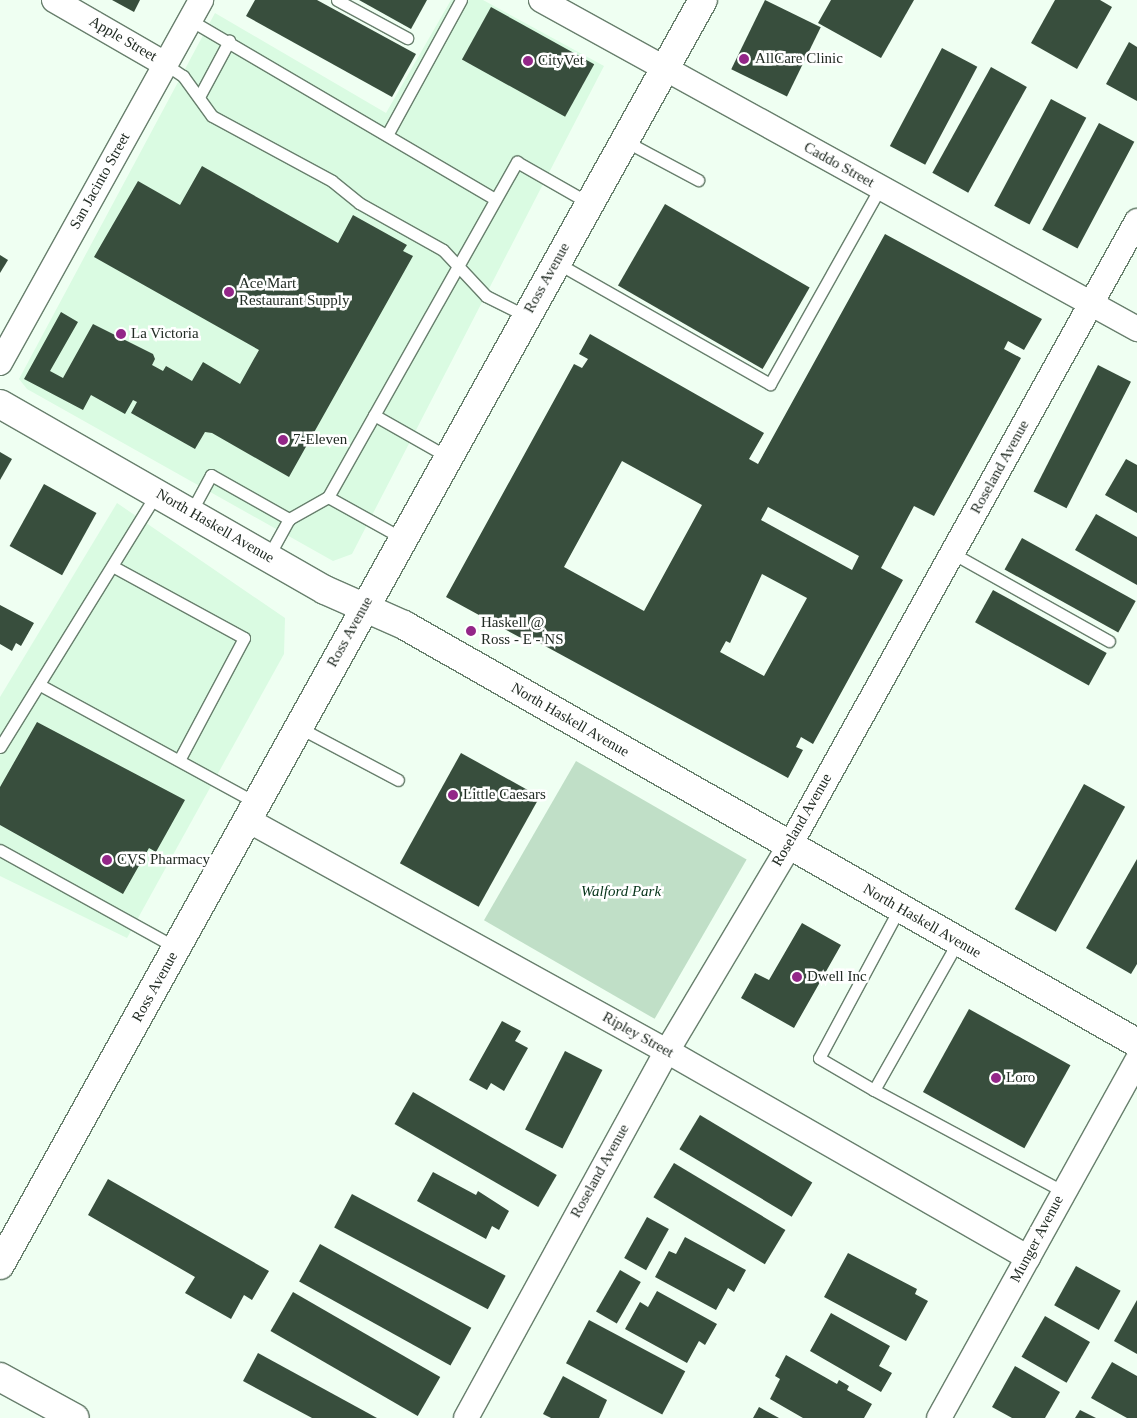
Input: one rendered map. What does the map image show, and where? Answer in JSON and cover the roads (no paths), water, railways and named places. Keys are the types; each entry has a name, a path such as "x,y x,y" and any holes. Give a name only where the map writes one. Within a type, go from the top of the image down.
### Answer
{"main road":[{"name":"Ross Avenue","path":"0,1265 177,948 296,727 703,0"},
{"name":"North Haskell Avenue","path":"0,404 325,590 404,626 790,845 957,943 1137,1043"},
{"path":"0,1377 75,1418"}],"street":[{"name":"Apple Street","path":"54,0 165,64"},
{"name":"Caddo Street","path":"545,1 1137,329"},
{"name":"San Jacinto Street","path":"0,362 195,10"},
{"name":"Roseland Avenue","path":"466,1418 667,1051 790,845 1137,222"},
{"name":"Ripley Street","path":"251,810 1028,1258"},
{"name":"Munger Avenue","path":"939,1418 1028,1258 1062,1191 1137,1061"}],"lane":[{"path":"337,0 407,38"},
{"path":"387,135 461,0"},
{"path":"195,10 229,41 495,199"},
{"path":"199,97 229,41"},
{"path":"165,64 183,76 212,116 332,182 359,203 443,250 486,296 526,316"},
{"path":"624,141 698,180"},
{"path":"268,557 289,519 328,497 517,162 589,203"},
{"path":"555,262 770,384 880,188"},
{"path":"374,416 448,458"},
{"path":"191,512 211,475 289,519"},
{"path":"0,747 114,567 157,493"},
{"path":"328,497 402,538"},
{"path":"952,554 1109,641"},
{"path":"114,567 244,638 179,760"},
{"path":"40,685 179,760 251,810"},
{"path":"296,727 398,780"},
{"path":"0,850 177,948"},
{"path":"899,909 819,1058 874,1090 1062,1191"},
{"path":"874,1090 957,943"}],"place":[{"name":"AllCare Clinic","path":"744,59"},
{"name":"CityVet","path":"528,61"},
{"name":"Ace Mart Restaurant Supply","path":"229,292"},
{"name":"La Victoria","path":"121,334"},
{"name":"7-Eleven","path":"283,440"},
{"name":"Haskell @ Ross - E - NS","path":"471,631"},
{"name":"Little Caesars","path":"453,795"},
{"name":"CVS Pharmacy","path":"107,860"},
{"name":"Dwell Inc","path":"797,977"},
{"name":"Loro","path":"996,1078"}],"park label":[{"name":"Walford Park","path":"621,892"}]}
